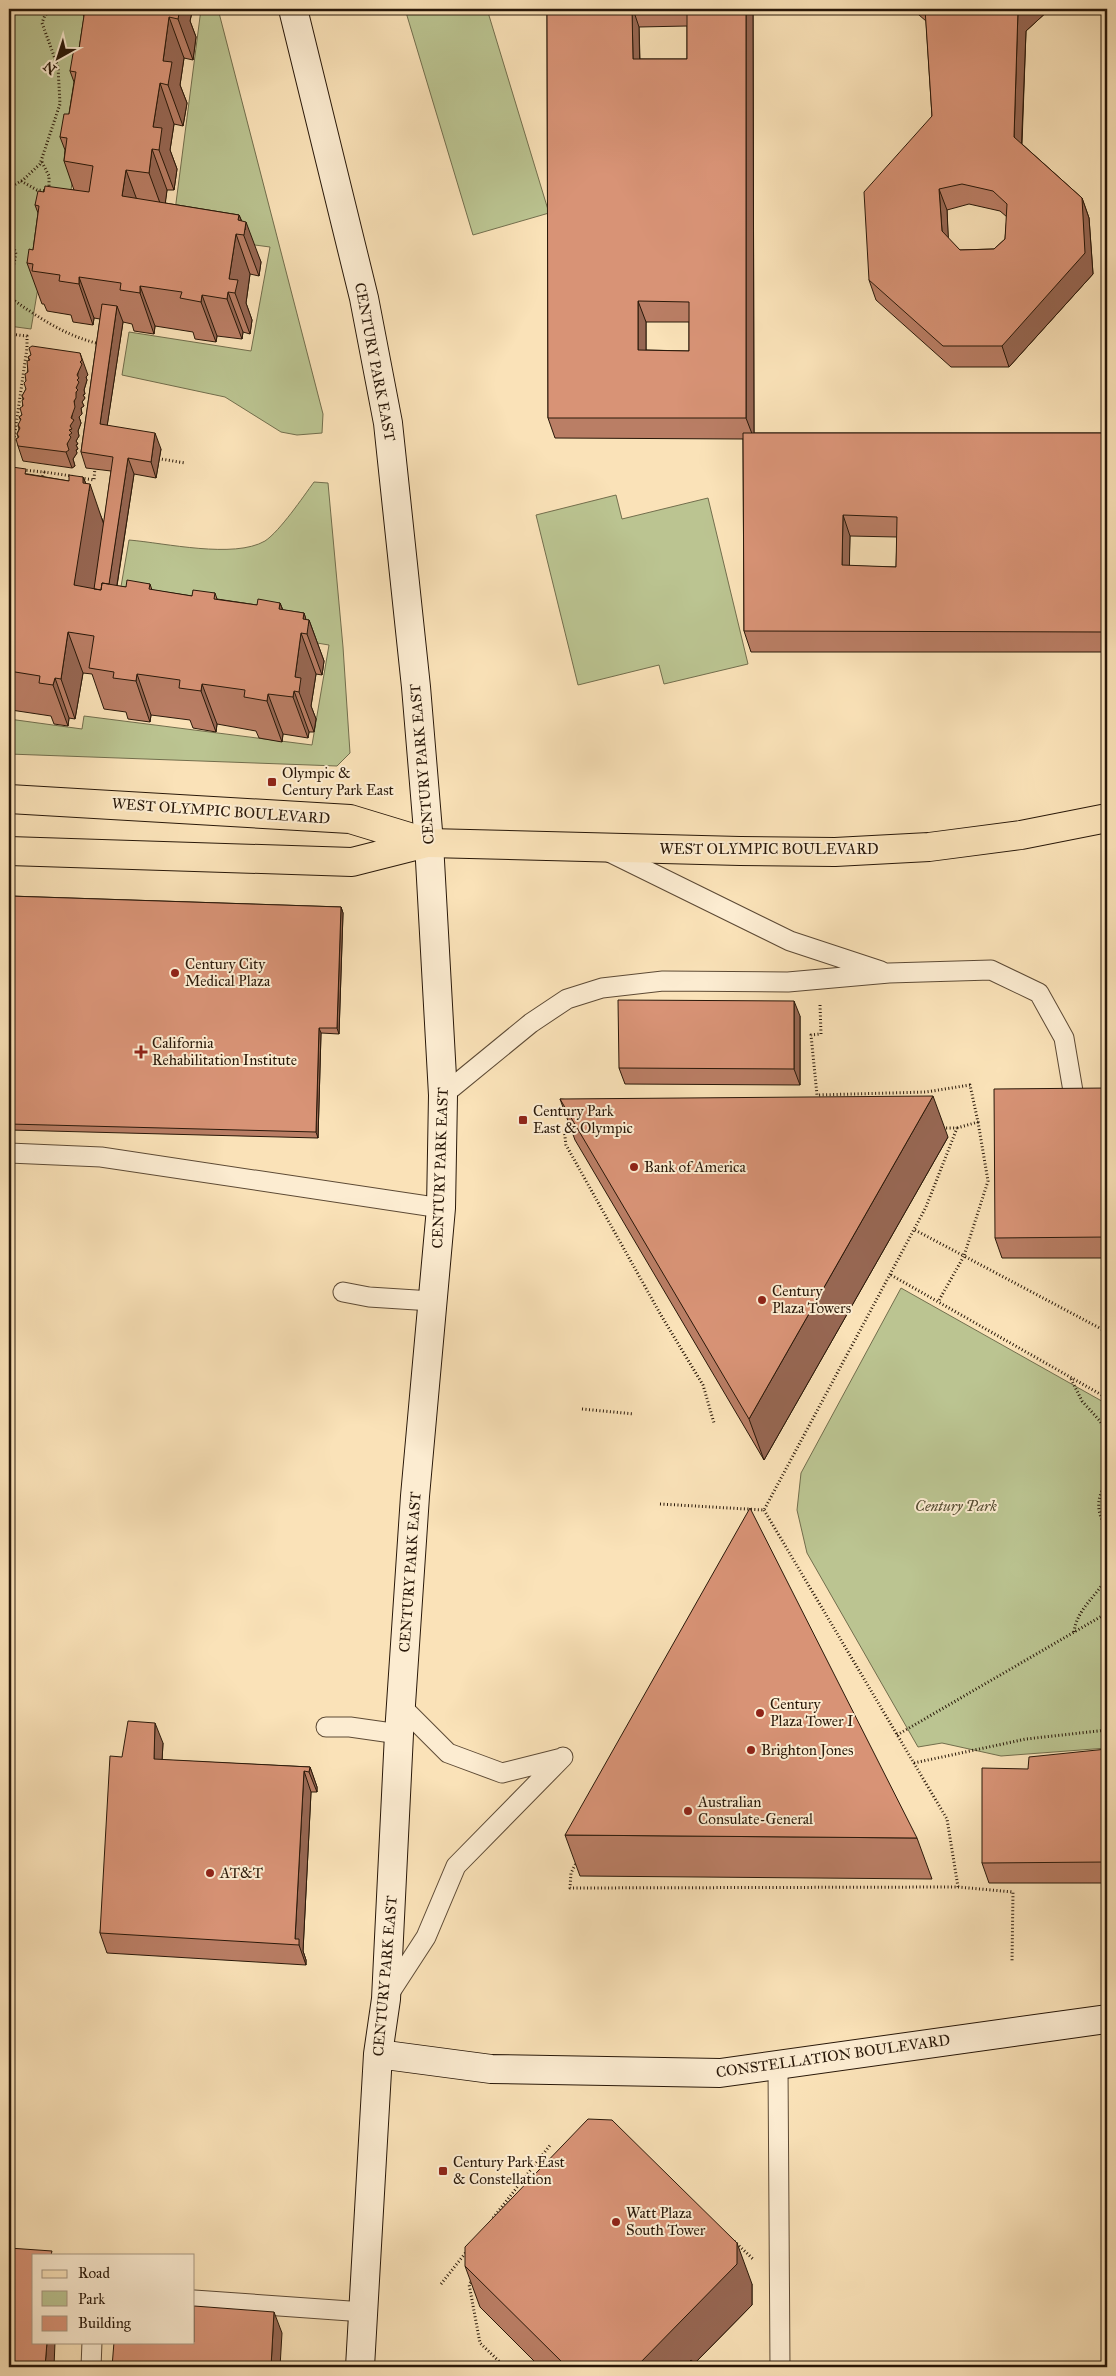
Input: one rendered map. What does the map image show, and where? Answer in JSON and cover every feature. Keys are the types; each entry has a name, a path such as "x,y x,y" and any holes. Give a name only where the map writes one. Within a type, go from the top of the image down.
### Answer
{"main road":[{"name":"CENTURY PARK EAST","path":"294,9 364,298 383,389 396,478 429,843 443,1095 441,1208 419,1441 399,1734 386,1999 378,2054 360,2367"},
{"name":"WEST OLYMPIC BOULEVARD","path":"9,798 350,819 429,843 601,848 836,852 956,844 1065,827 1107,818"},
{"path":"1065,827 1107,804"},
{"path":"1065,827 1107,831"},
{"name":"WEST OLYMPIC BOULEVARD","path":"9,851 352,862 429,843"},
{"name":"CONSTELLATION BOULEVARD","path":"378,2054 491,2069 720,2073 778,2066 924,2043 1107,2019"}],"lane":[{"path":"601,848 790,941 889,973"},
{"path":"443,1095 531,1023 566,999 602,988 663,981 788,982 889,973 990,970 1039,993 1064,1038 1074,1098"},
{"path":"9,1153 101,1157 441,1208"},
{"path":"343,1292 432,1301"},
{"path":"386,1999 426,1937 456,1866 563,1758 502,1773 448,1753 401,1706"},
{"path":"326,1727 399,1734"},
{"path":"778,2066 780,2367"},
{"path":"195,2300 364,2312"},
{"path":"91,2367 92,2344"}],"path":[{"path":"9,188 21,181 41,161 60,104 58,66 42,23 45,15 54,9"},
{"path":"41,161 49,176 49,191"},
{"path":"21,181 37,190 49,191 56,197"},
{"path":"9,232 16,254 9,286"},
{"path":"9,297 51,326 78,339 104,345"},
{"path":"9,334 27,336 27,348 10,467 94,480 96,464"},
{"path":"146,456 185,463"},
{"path":"39,484 44,472"},
{"path":"820,1003 821,1034 811,1036 816,1095 926,1092 970,1085 988,1181 964,1256 938,1302"},
{"path":"940,1128 957,1128 978,1122"},
{"path":"764,1510 915,1230 957,1128"},
{"path":"574,1129 564,1129 566,1145 662,1317 703,1385 714,1424"},
{"path":"915,1230 1107,1332"},
{"path":"891,1275 1107,1398"},
{"path":"1070,1378 1082,1400 1100,1421 1107,1434"},
{"path":"582,1409 634,1414"},
{"path":"1107,1482 1098,1494 1099,1509 1107,1529"},
{"path":"660,1504 764,1510"},
{"path":"764,1510 947,1819 958,1887"},
{"path":"1074,1632 1076,1618 1100,1590 1107,1577"},
{"path":"897,1735 1107,1613"},
{"path":"914,1763 1026,1739 1107,1730"},
{"path":"580,1856 571,1873 570,1888 958,1887 1013,1892 1012,1962"},
{"path":"491,2221 551,2144"},
{"path":"519,2185 524,2192"},
{"path":"729,2236 779,2283"},
{"path":"441,2284 468,2250"},
{"path":"463,2257 469,2262"},
{"path":"475,2278 469,2284 480,2343 505,2367"}],"green space":[{"path":"9,9 96,9 67,219 50,217 31,329 9,326"},
{"path":"201,9 218,9 323,414 322,433 297,435 281,432 225,397 122,375 129,332 251,351 270,247 172,234"},
{"path":"405,9 487,9 549,213 473,235"},
{"path":"314,482 328,483 343,647 350,753 337,766 9,754 9,719 82,729 84,716 312,745 329,645 117,610 129,540 218,549 236,549 252,546 265,541 277,530"},
{"path":"616,495 622,519 708,498 748,664 664,684 659,665 578,685 536,515"},
{"name":"Century Park","path":"901,1288 1107,1404 1107,1748 1001,1756 942,1743 918,1747 807,1553 797,1510 801,1473"}],"building":[{"path":"85,9 180,9 178,19 169,17 163,61 172,62 168,85 160,83 153,127 162,128 159,150 152,149 149,173 126,170 122,196 239,215 238,220 246,222 244,235 236,234 229,279 238,280 235,293 228,292 227,299 202,295 201,302 180,298 182,292 140,286 140,293 120,290 121,283 79,277 79,284 59,281 60,275 32,271 33,264 27,263 29,249 33,250 39,206 35,205 38,191 44,192 45,186 89,192 93,166 64,161 67,138 60,137 64,114 69,114 76,72 70,71 74,48 79,49"},
{"path":"547,9 632,9 633,59 687,59 687,9 746,9 746,418 548,418","holes":["638,301 689,302 689,351 638,350"]},
{"path":"925,9 1020,9 1018,10 1014,137 1082,198 1085,253 1002,346 943,346 869,280 864,192 932,116","holes":["962,184 993,191 1007,204 1005,239 994,249 960,250 942,231 939,189"]},
{"path":"102,304 117,306 100,424 155,433 151,462 128,458 109,584 102,583 101,590 94,589 113,457 81,452"},
{"path":"32,346 80,353 82,360 80,362 82,364 77,375 79,382 76,388 78,390 71,418 74,420 70,426 72,429 69,430 72,433 69,435 71,437 67,444 69,450 66,452 18,446 16,439 19,437 17,434 20,428 18,425 21,419 19,417 22,415 20,408 23,406 22,400 24,399 22,396 26,389 24,383 26,381 25,374 28,372 27,361 30,360 28,357 31,355 29,348"},
{"path":"743,433 1107,433 1107,632 744,631","holes":["843,515 897,517 896,567 842,565"]},
{"path":"12,467 26,469 25,474 69,481 69,475 83,477 83,483 90,484 74,585 101,590 102,583 126,587 127,580 150,584 149,589 192,596 193,590 215,593 214,599 257,605 258,599 280,603 279,609 304,613 303,619 309,620 307,634 301,633 295,677 301,678 299,692 294,691 293,697 268,694 267,701 244,697 245,690 202,684 201,691 179,688 180,680 137,674 136,681 113,678 114,672 89,668 94,636 68,632 61,679 55,678 53,685 39,683 40,676 9,671 9,473 11,473"},
{"name":"Century City Medical Plaza","path":"9,896 341,907 337,1028 319,1028 316,1132 9,1124"},
{"path":"618,1000 794,1001 794,1069 619,1068"},
{"path":"1107,1088 1107,1237 995,1238 994,1089"},
{"name":"Century Plaza Towers","path":"933,1096 749,1419 560,1099"},
{"name":"Century Plaza Tower I","path":"750,1508 917,1838 565,1835"},
{"name":"AT&T","path":"128,1721 155,1723 154,1759 310,1767 309,1772 304,1771 295,1939 299,1939 299,1945 100,1933 110,1756 122,1757"},
{"path":"1107,1749 1107,1862 982,1863 982,1768 1028,1769 1029,1757"},
{"name":"Watt Plaza South Tower","path":"588,2119 612,2120 737,2243 737,2264 636,2367 567,2367 465,2266 465,2247"},
{"path":"9,2248 52,2251 51,2254 32,2254 32,2344 47,2344 45,2367 9,2367"},
{"path":"195,2306 274,2312 271,2367 112,2367 114,2344 195,2344"},
{"path":"691,2360 699,2367 684,2367"}],"place":[{"name":"Olympic & Century Park East","path":"272,782"},
{"name":"Century City Medical Plaza","path":"175,973"},
{"name":"California Rehabilitation Institute","path":"141,1052"},
{"name":"Century Park East & Olympic","path":"523,1120"},
{"name":"Bank of America","path":"634,1167"},
{"name":"Century Plaza Towers","path":"762,1300"},
{"name":"Century Plaza Tower I","path":"760,1713"},
{"name":"Brighton Jones","path":"751,1750"},
{"name":"Australian Consulate-General","path":"688,1811"},
{"name":"AT&T","path":"210,1873"},
{"name":"Century Park East & Constellation","path":"443,2171"},
{"name":"Watt Plaza South Tower","path":"616,2222"}]}
